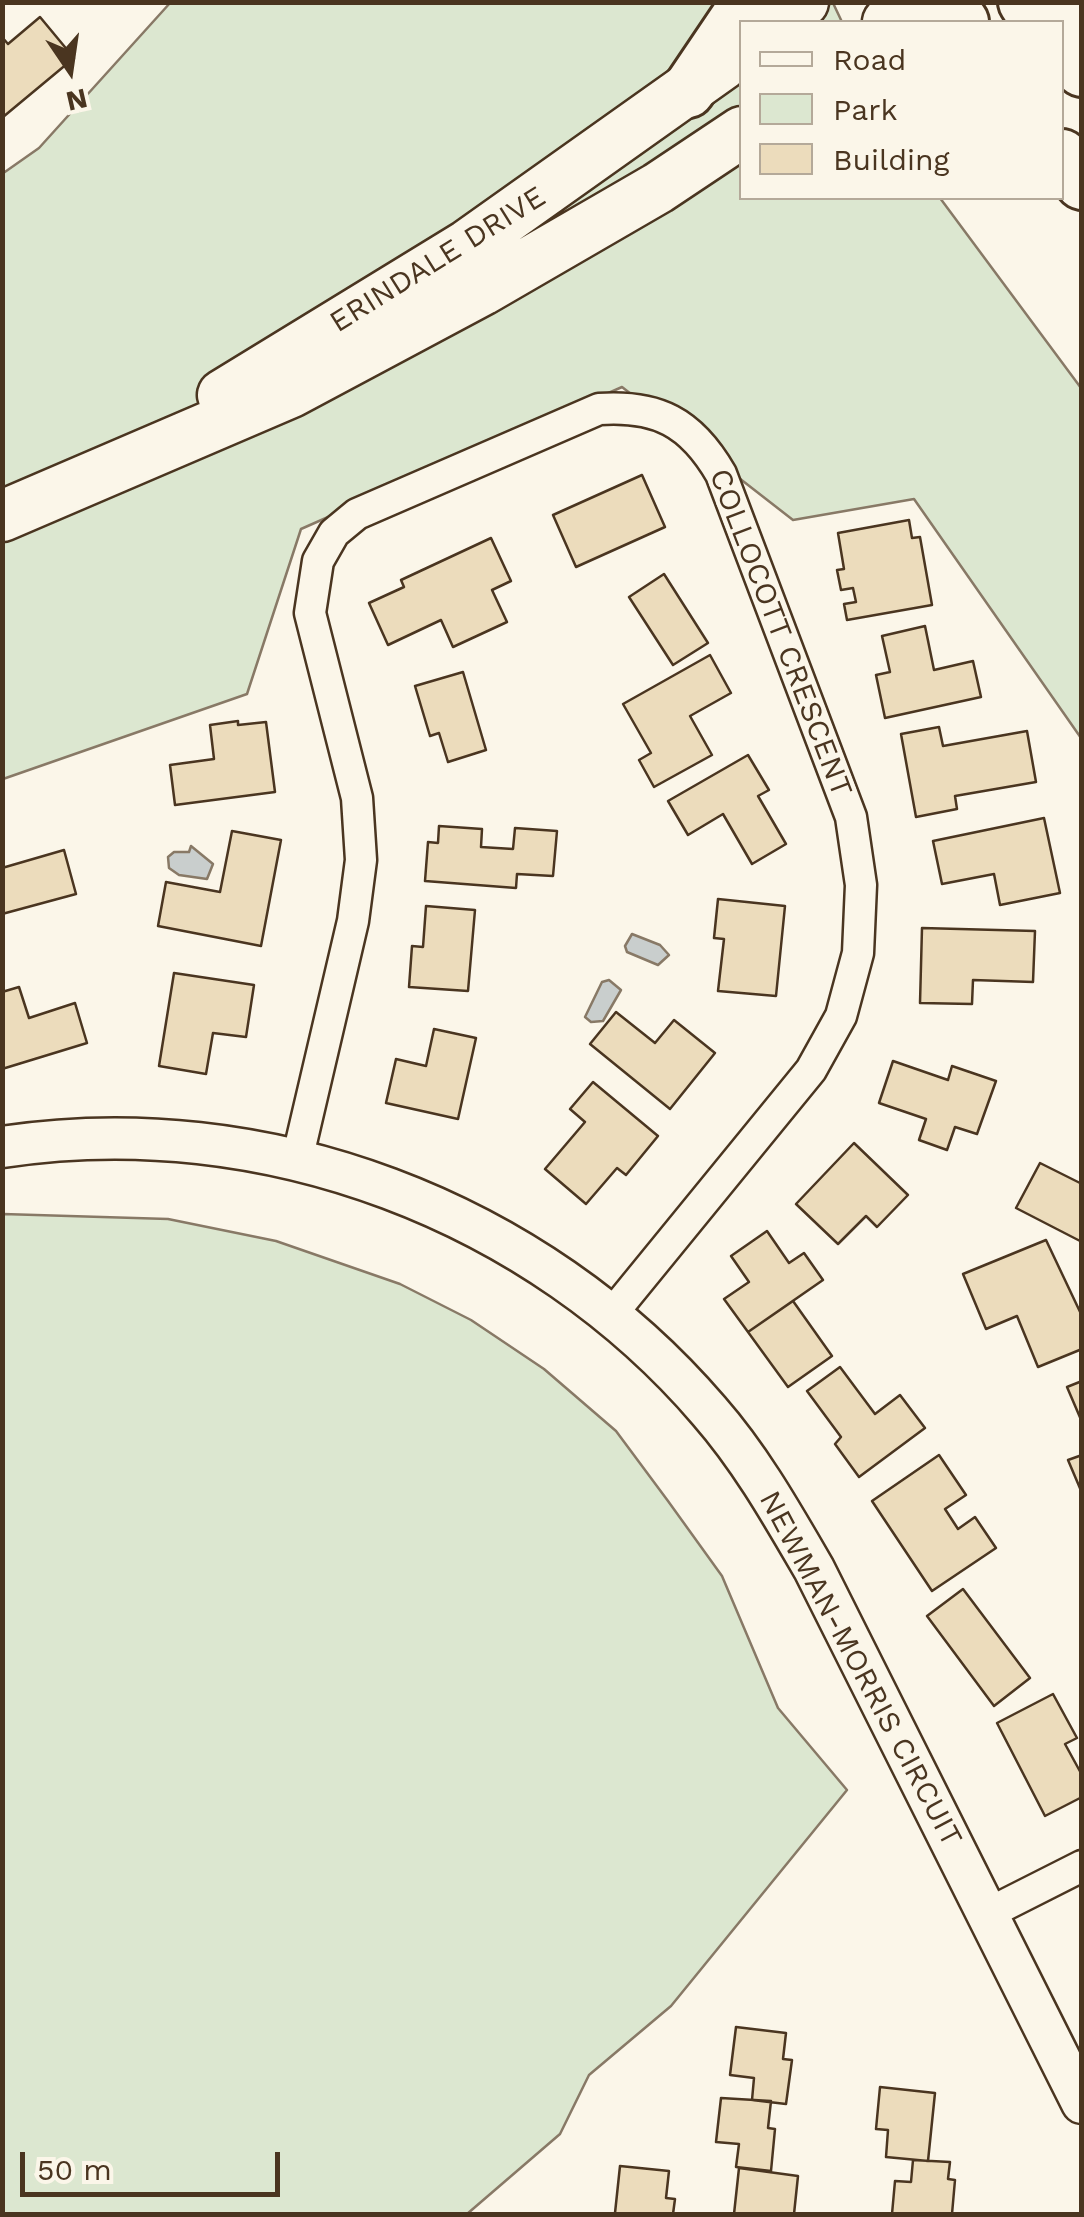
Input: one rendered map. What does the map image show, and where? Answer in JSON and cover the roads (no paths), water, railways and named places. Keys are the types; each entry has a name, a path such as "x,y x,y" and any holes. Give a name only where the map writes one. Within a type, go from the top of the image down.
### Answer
{"highway":[{"path":"688,91 748,2"},
{"path":"1075,2 1072,22 1082,70"},
{"path":"1064,60 1082,86"},
{"path":"1064,159 1082,182"}],"main road":[{"path":"780,20 803,2"},
{"path":"891,20 915,2"},
{"name":"ERINDALE DRIVE","path":"127,459 268,365 468,245 739,52"},
{"name":"ERINDALE DRIVE","path":"2,516 127,459 291,392 482,290 658,188 739,134"}],"street":[{"name":"COLLOCOTT CRESCENT","path":"297,1160 354,921 361,860 357,798 310,613 318,561 334,533 358,514 599,409 634,406 667,417 698,440 721,474 852,817 861,885 858,952 841,1016 811,1070 611,1315"},
{"name":"NEWMAN-MORRIS CIRCUIT","path":"2,1146 64,1137 158,1136 297,1160 379,1183 499,1238 611,1315 710,1411 766,1486 814,1568 1082,2103"},
{"path":"987,1914 1082,1866"}]}
